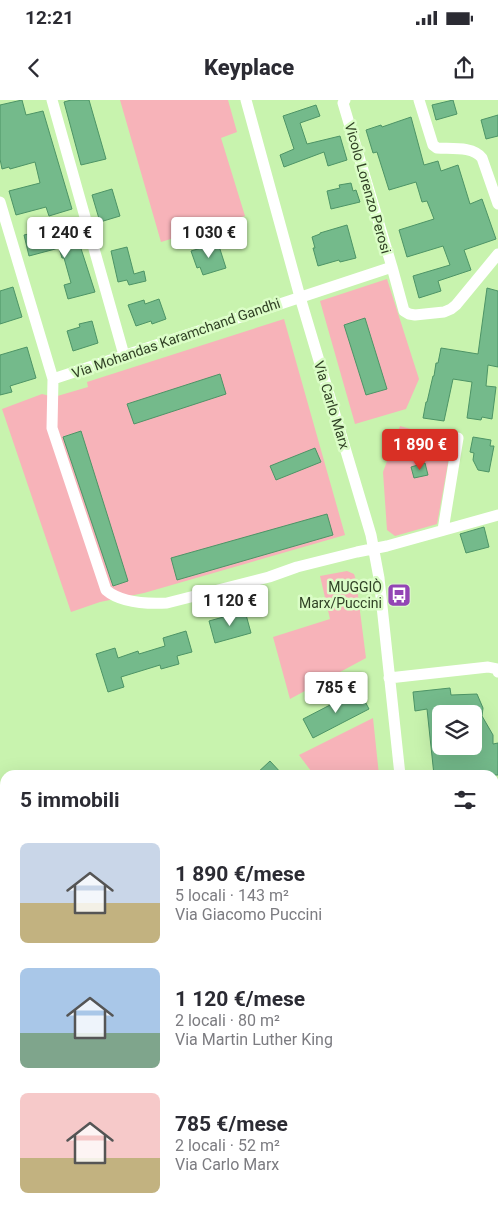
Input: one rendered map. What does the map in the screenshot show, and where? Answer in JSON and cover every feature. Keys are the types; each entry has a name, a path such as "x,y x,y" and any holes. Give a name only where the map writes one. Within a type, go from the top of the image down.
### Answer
{"street":[{"path":"52,100 124,355"},
{"name":"Via Carlo Marx","path":"246,100 300,297 374,548 379,578 399,770"},
{"path":"419,100 433,145 437,148 479,153 498,204"},
{"name":"Vicolo Lorenzo Perosi","path":"300,297 392,267 344,101"},
{"path":"0,202 53,379 52,428 106,590 113,597 153,604 167,603 498,515"},
{"path":"392,267 404,311 415,315 444,312 456,305 498,254"},
{"name":"Via Mohandas Karamchand Gandhi","path":"53,379 300,297"},
{"path":"443,530 458,438"},
{"path":"389,678 488,666 497,669 498,672"}],"shaded area":[{"path":"120,100 228,100 237,132 221,138 245,216 161,242"},
{"path":"387,279 419,379 406,409 355,424 320,301"},
{"path":"284,319 345,535 144,593 100,602 71,612 2,409 42,394 54,397 88,387 87,382"},
{"path":"400,426 452,441 437,524 395,536 387,530 383,472"},
{"path":"347,571 354,574 356,580 366,658 290,699 273,637 330,619 320,576"},
{"path":"373,718 378,770 310,770 299,755"}],"building":[{"path":"22,100 26,115 43,111 72,209 49,216 46,207 16,215 9,191 40,183 35,162 10,169 9,167 2,169 0,159 0,105"},
{"path":"89,100 106,159 81,165 64,102"},
{"path":"453,100 457,114 436,120 432,105"},
{"path":"316,105 320,116 300,123 307,144 340,136 347,160 328,166 324,152 284,167 280,155 294,149 283,116"},
{"path":"498,115 498,136 486,139 481,120"},
{"path":"411,117 424,165 438,161 441,171 458,165 470,204 482,199 496,239 464,250 471,270 438,281 441,291 419,298 413,276 450,265 443,246 407,257 399,230 434,219 427,201 422,202 416,182 389,190 377,152 373,153 366,130 381,125 382,127"},
{"path":"351,183 353,191 356,190 360,202 331,209 327,191 340,188 339,185"},
{"path":"112,189 120,216 100,222 92,195"},
{"path":"347,225 356,258 340,262 339,260 318,266 312,237"},
{"path":"75,230 95,292 68,299 64,285 71,283 59,248 29,256 24,235 41,231 43,239"},
{"path":"218,243 226,268 203,275 200,267 197,268 191,251"},
{"path":"127,247 134,274 144,271 146,281 129,285 127,280 118,282 111,251"},
{"path":"13,287 22,317 0,324 0,291"},
{"path":"487,288 498,291 498,367 488,365 486,386 496,387 492,419 482,417 481,420 467,418 472,382 453,379 444,421 423,418 441,348 478,354"},
{"path":"159,299 166,319 152,324 151,321 136,326 128,305 144,300 145,304"},
{"path":"365,318 387,389 366,395 344,325"},
{"path":"92,321 98,343 73,351 67,331 80,327 79,324"},
{"path":"27,347 36,378 10,386 12,392 0,395 0,355"},
{"path":"220,374 226,394 134,424 127,404"},
{"path":"81,431 128,581 113,586 63,437"},
{"path":"473,437 491,440 490,446 494,446 489,472 478,470 473,460 474,453 470,452"},
{"path":"315,448 321,462 276,480 270,466"},
{"path":"425,463 428,475 414,478 411,467"},
{"path":"327,514 333,535 177,580 171,558"},
{"path":"484,527 489,547 466,553 460,534"},
{"path":"245,611 251,633 215,643 209,621"},
{"path":"186,631 192,652 177,656 179,664 161,669 160,665 121,677 124,687 108,692 96,654 115,648 118,658 138,651 139,654 165,646 163,638"},
{"path":"450,688 451,695 477,694 482,705 432,705 432,755 482,755 482,716 493,735 493,744 498,743 498,770 433,770 427,709 415,711 413,692"},
{"path":"359,690 369,709 313,738 303,719"},
{"path":"270,761 278,770 260,770"}],"place":[{"name":"MUGGIÒ Marx/Puccini","path":"399,595"}]}
